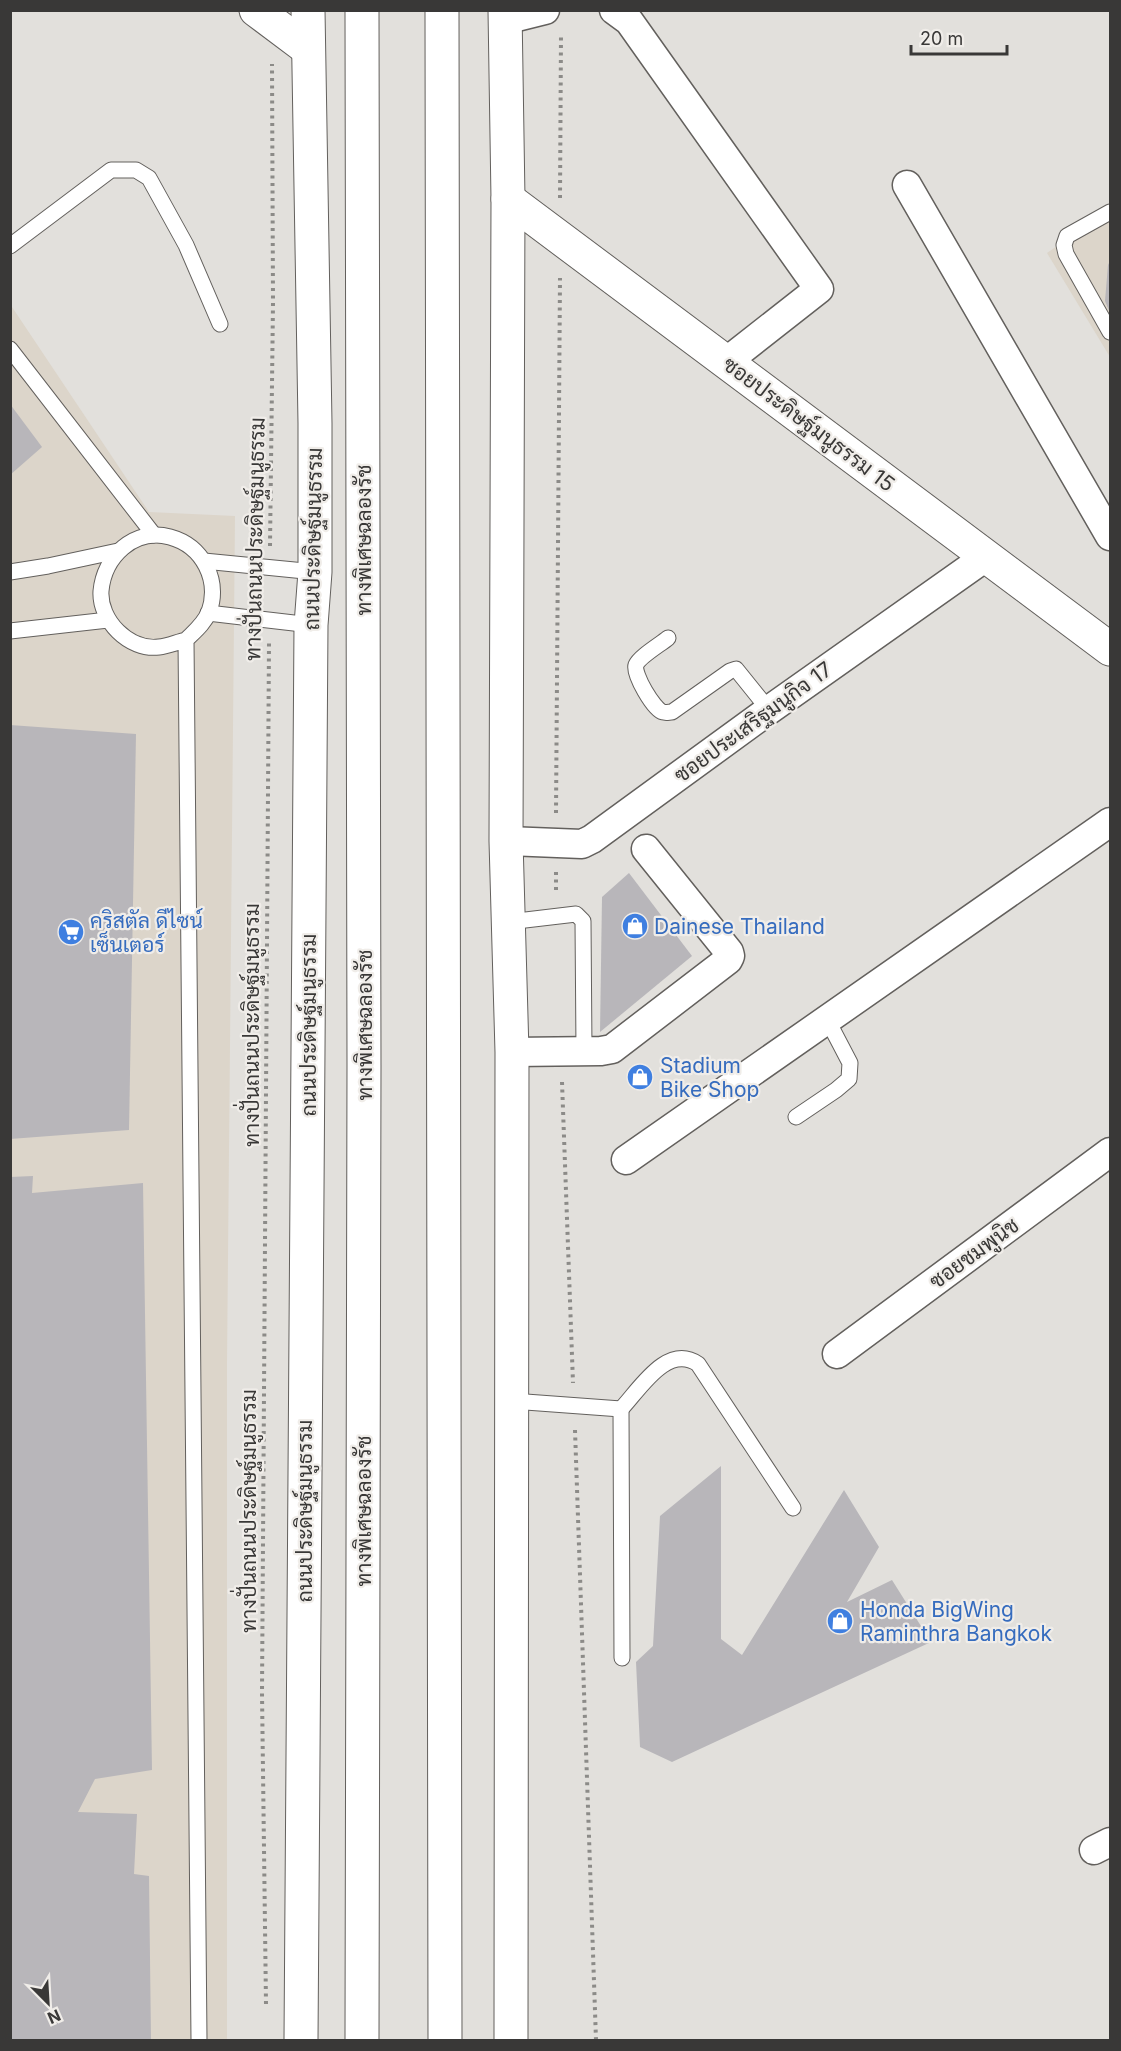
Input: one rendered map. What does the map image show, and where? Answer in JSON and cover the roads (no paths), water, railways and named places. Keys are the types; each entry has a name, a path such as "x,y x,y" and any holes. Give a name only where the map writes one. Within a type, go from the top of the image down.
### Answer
{"main road":[{"name":"ถนนประดิษฐ์มนูธรรม","path":"301,2040 311,625 315,572 308,10"},
{"name":"ทางพิเศษฉลองรัช","path":"362,10 364,1065 362,2040"},
{"path":"442,10 445,2040"},
{"path":"505,15 508,199 506,841 512,1052 511,2040"},
{"path":"264,17 308,49"},
{"name":"ซอยประดิษฐ์มนูธรรม 15","path":"508,199 1110,649"}],"street":[{"path":"505,15 545,10"},
{"path":"621,16 819,289 726,362"},
{"path":"907,185 1110,536"},
{"name":"ซอยประเสริฐมนูกิจ 17","path":"506,841 582,844 592,839 987,556"},
{"path":"626,1160 1110,822"},
{"path":"512,1052 612,1049 728,960 729,951 646,849"},
{"name":"ซอยชมพูนิช","path":"837,1353 1110,1152"}],"lane":[{"path":"10,246 111,170 136,170 149,178 186,245 220,324"},
{"path":"1110,212 1067,236 1064,244 1066,254 1110,332"},
{"path":"10,349 154,535"},
{"path":"154,535 168,536 182,541 198,553 212,579 213,594 208,613 200,627 186,640 158,647 139,644 117,631 108,620 101,596 103,577 106,567 118,551 131,541 154,535"},
{"path":"10,572 118,551"},
{"path":"204,561 315,572"},
{"path":"208,613 311,625"},
{"path":"10,631 108,620"},
{"path":"668,638 639,661 635,667 635,672 644,689 660,711 672,712 736,669 769,710"},
{"path":"186,640 199,2040"},
{"path":"508,922 576,914 583,921 584,1050"},
{"path":"796,1118 849,1079 850,1064 827,1019"},
{"path":"622,1658 621,1409 658,1369 671,1360 679,1358 698,1364 793,1509"},
{"path":"512,1401 621,1409"}],"place":[{"name":"Dainese Thailand","path":"635,926"},
{"name":"คริสตัล ดีไซน์ เซ็นเตอร์","path":"71,932"},
{"name":"Stadium Bike Shop","path":"640,1077"},
{"name":"Honda BigWing Raminthra Bangkok","path":"840,1621"}]}
